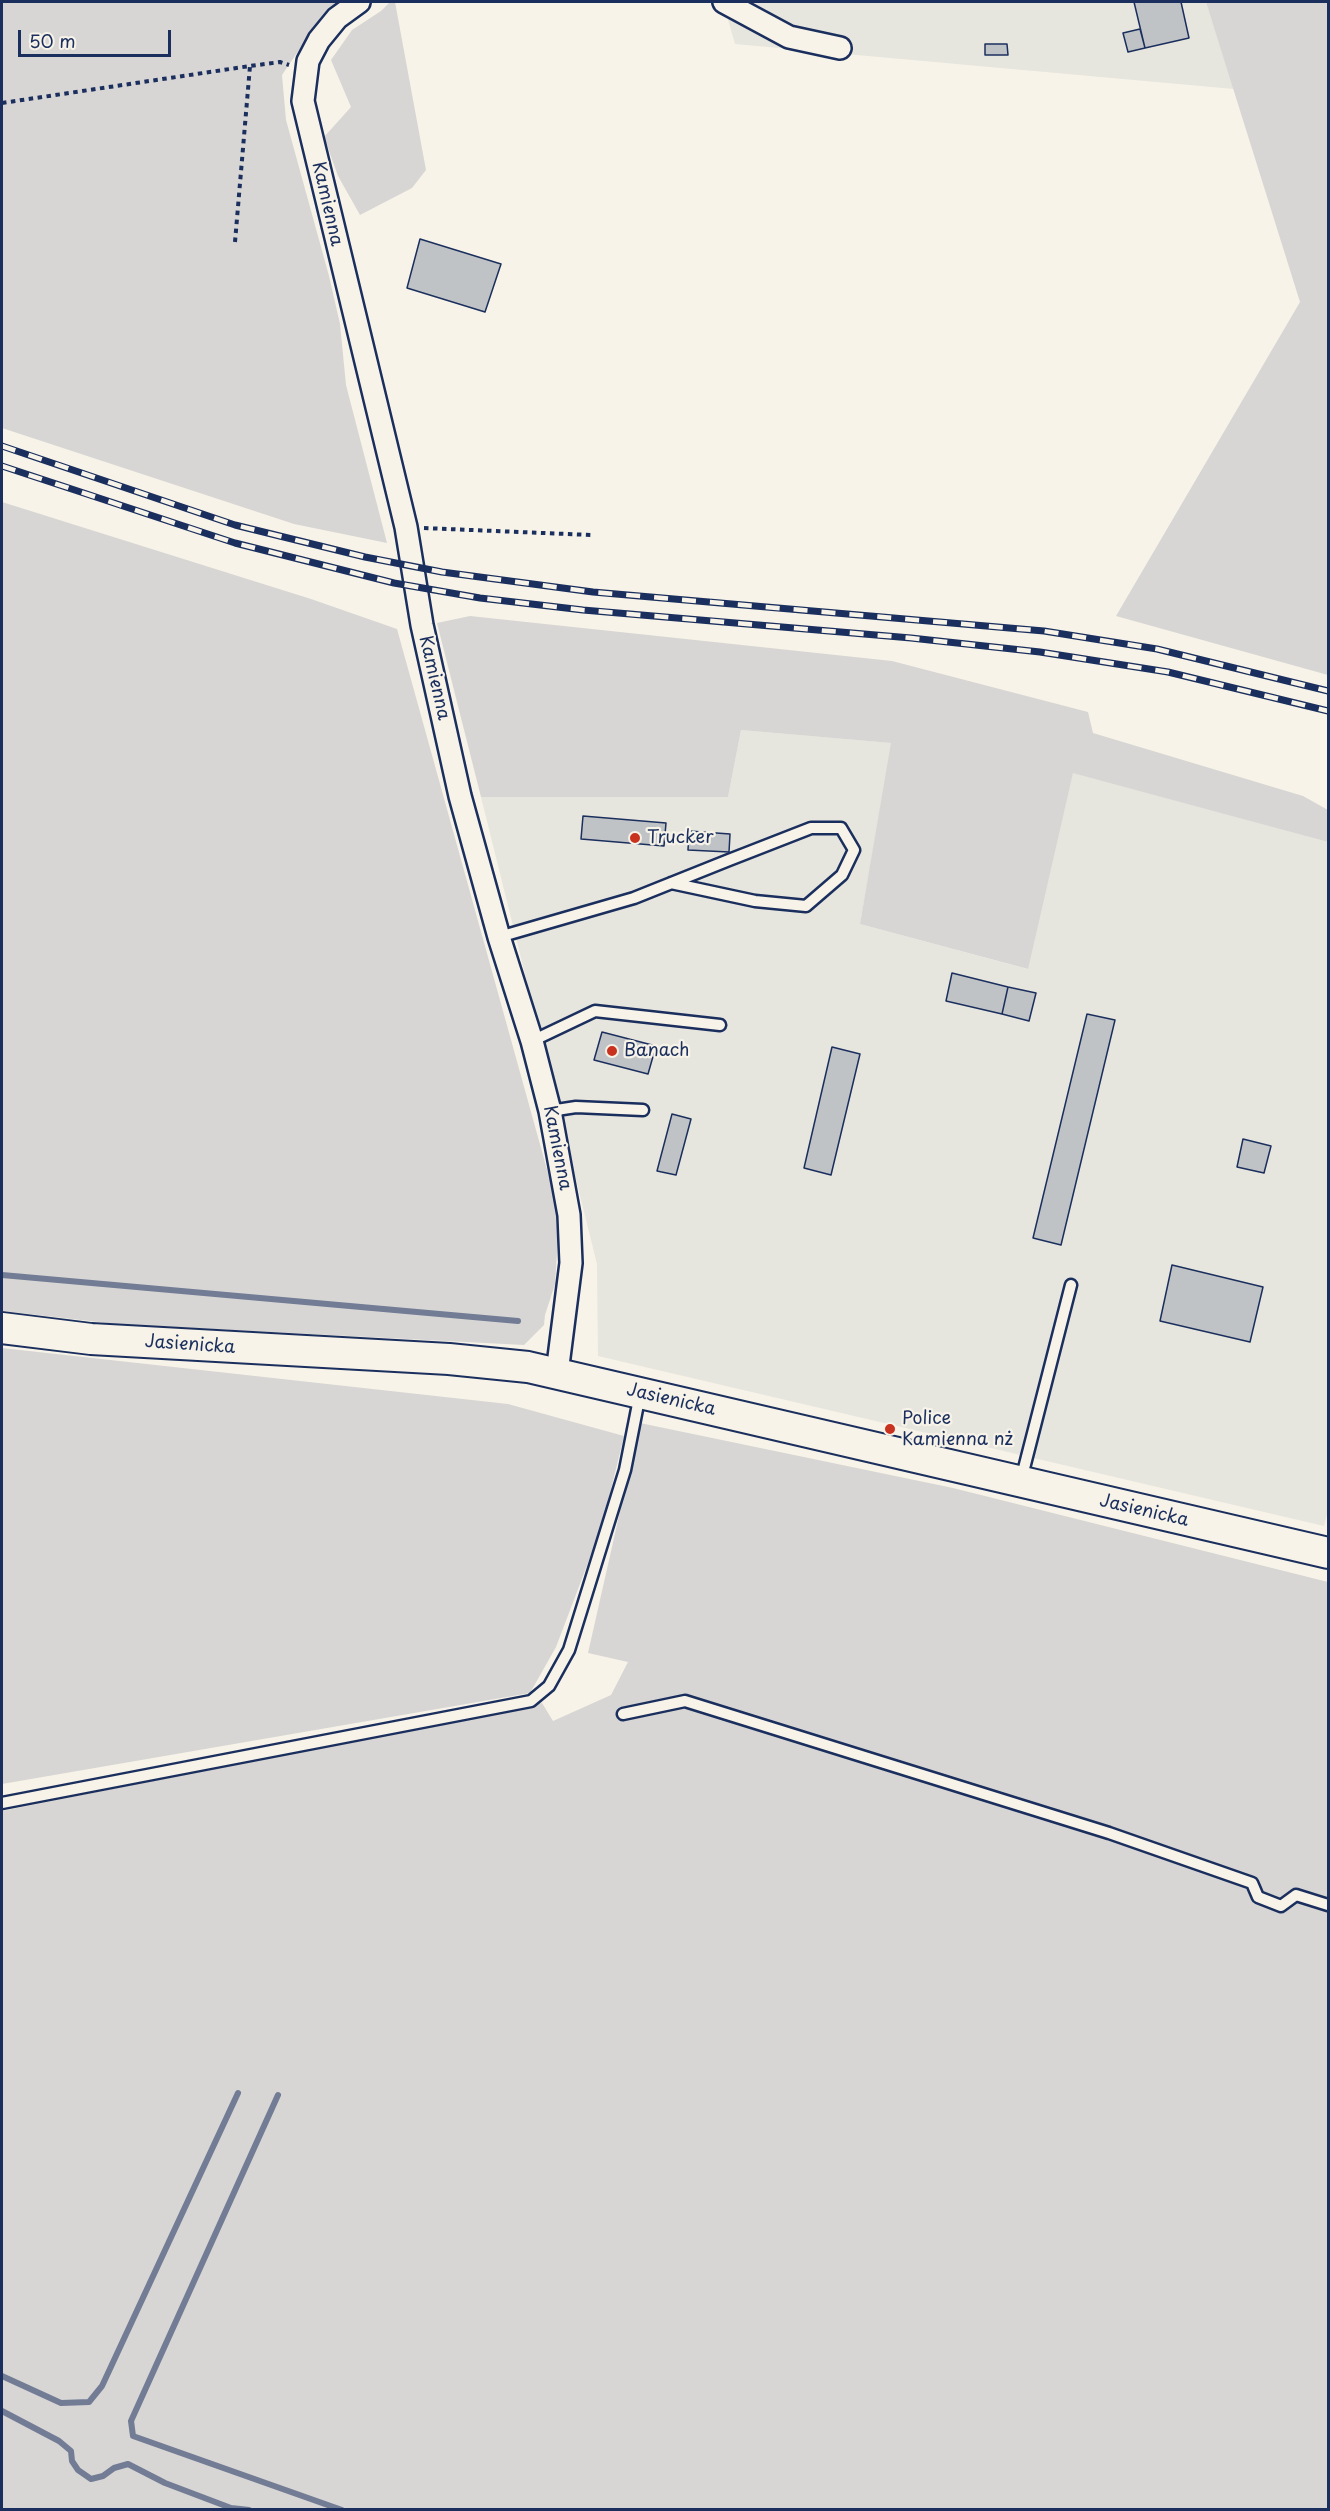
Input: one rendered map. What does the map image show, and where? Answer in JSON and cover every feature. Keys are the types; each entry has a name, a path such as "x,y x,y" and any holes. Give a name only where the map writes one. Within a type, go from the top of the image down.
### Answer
{"main road":[{"name":"Jasienicka","path":"2,1328 91,1339 449,1359 557,1373 1020,1483 1329,1553"}],"street":[{"name":"Kamienna","path":"359,2 337,18 319,40 308,61 303,101 406,527 422,625 458,784 498,938 532,1041 550,1111 569,1215 571,1263 557,1373"},
{"path":"724,2 789,37 840,48"}],"lane":[{"path":"498,938 634,898 671,883 811,828 841,828 854,849 842,875 806,906 755,901 671,883"},
{"path":"532,1041 595,1011 720,1025"},
{"path":"550,1111 576,1107 643,1110"},
{"path":"1020,1483 1071,1285"},
{"path":"2,1803 531,1701 549,1686 569,1650 625,1470 640,1394"},
{"path":"623,1714 685,1701 1109,1833 1252,1883 1258,1897 1281,1906 1296,1895 1329,1905"}],"path":[{"path":"2,103 280,62 306,71"},
{"path":"235,242 250,66"},
{"path":"406,527 591,536"}],"shaded area":[{"path":"2,2 343,2 318,22 282,75 286,120 329,276 340,324 346,385 387,543 294,524 2,428"},
{"path":"390,2 395,2 426,170 412,188 360,215 338,176 324,137 351,107 331,60 352,30 381,11"},
{"path":"723,2 1206,2 1234,89 735,44"},
{"path":"1206,2 1328,2 1328,675 1116,616 1300,302"},
{"path":"2,502 311,599 397,629 556,1202 558,1235 555,1284 544,1325 524,1345 116,1324 2,1311"},
{"path":"470,616 892,661 1088,712 1093,733 1303,796 1328,810 1328,842 1073,773 1028,969 860,924 891,743 741,730 728,797 481,797 437,623"},
{"path":"741,730 892,743 860,924 1027,969 1073,772 1328,842 1328,1510 1324,1526 598,1356 597,1264 481,797 728,797"},
{"path":"2,1348 508,1404 624,1436 602,1526 556,1647 530,1693 2,1784"},
{"path":"640,1423 953,1488 1328,1582 1328,2509 2,2510 2,1811 542,1703 553,1721 611,1695 628,1662 588,1653"}],"building":[{"path":"1134,2 1181,2 1189,38 1145,48"},
{"path":"1140,29 1145,48 1128,52 1123,33"},
{"path":"985,44 1007,44 1008,55 985,55"},
{"path":"420,239 501,264 485,312 407,288"},
{"path":"583,816 666,823 664,846 581,839"},
{"path":"689,831 730,834 729,852 688,850"},
{"path":"952,973 1008,987 1002,1014 946,1001"},
{"path":"1008,987 1036,993 1029,1021 1002,1014"},
{"path":"1087,1014 1115,1020 1061,1245 1033,1238"},
{"path":"602,1032 656,1046 648,1074 594,1060"},
{"path":"832,1047 860,1054 831,1175 804,1168"},
{"path":"672,1114 691,1119 676,1175 657,1171"},
{"path":"1243,1139 1271,1146 1264,1173 1237,1167"},
{"path":"1172,1265 1263,1287 1250,1342 1160,1321"}],"waterway":[{"path":"2,1275 518,1321"},
{"path":"2,2376 61,2403 89,2402 102,2386 238,2093"},
{"path":"278,2095 131,2421 133,2436 342,2510"},
{"path":"2,2411 59,2441 71,2451 72,2461 78,2470 91,2479 128,2464 165,2483 231,2508 249,2510"}],"railway":[{"path":"2,446 235,525 365,557 442,572 593,592 1044,631 1157,649 1328,691"},
{"path":"2,466 235,543 394,583 480,598 583,610 911,638 1040,652 1168,672 1328,711"}],"place":[{"name":"Trucker","path":"635,838"},
{"name":"Banach","path":"612,1051"},
{"name":"Police Kamienna nż","path":"890,1429"}]}
